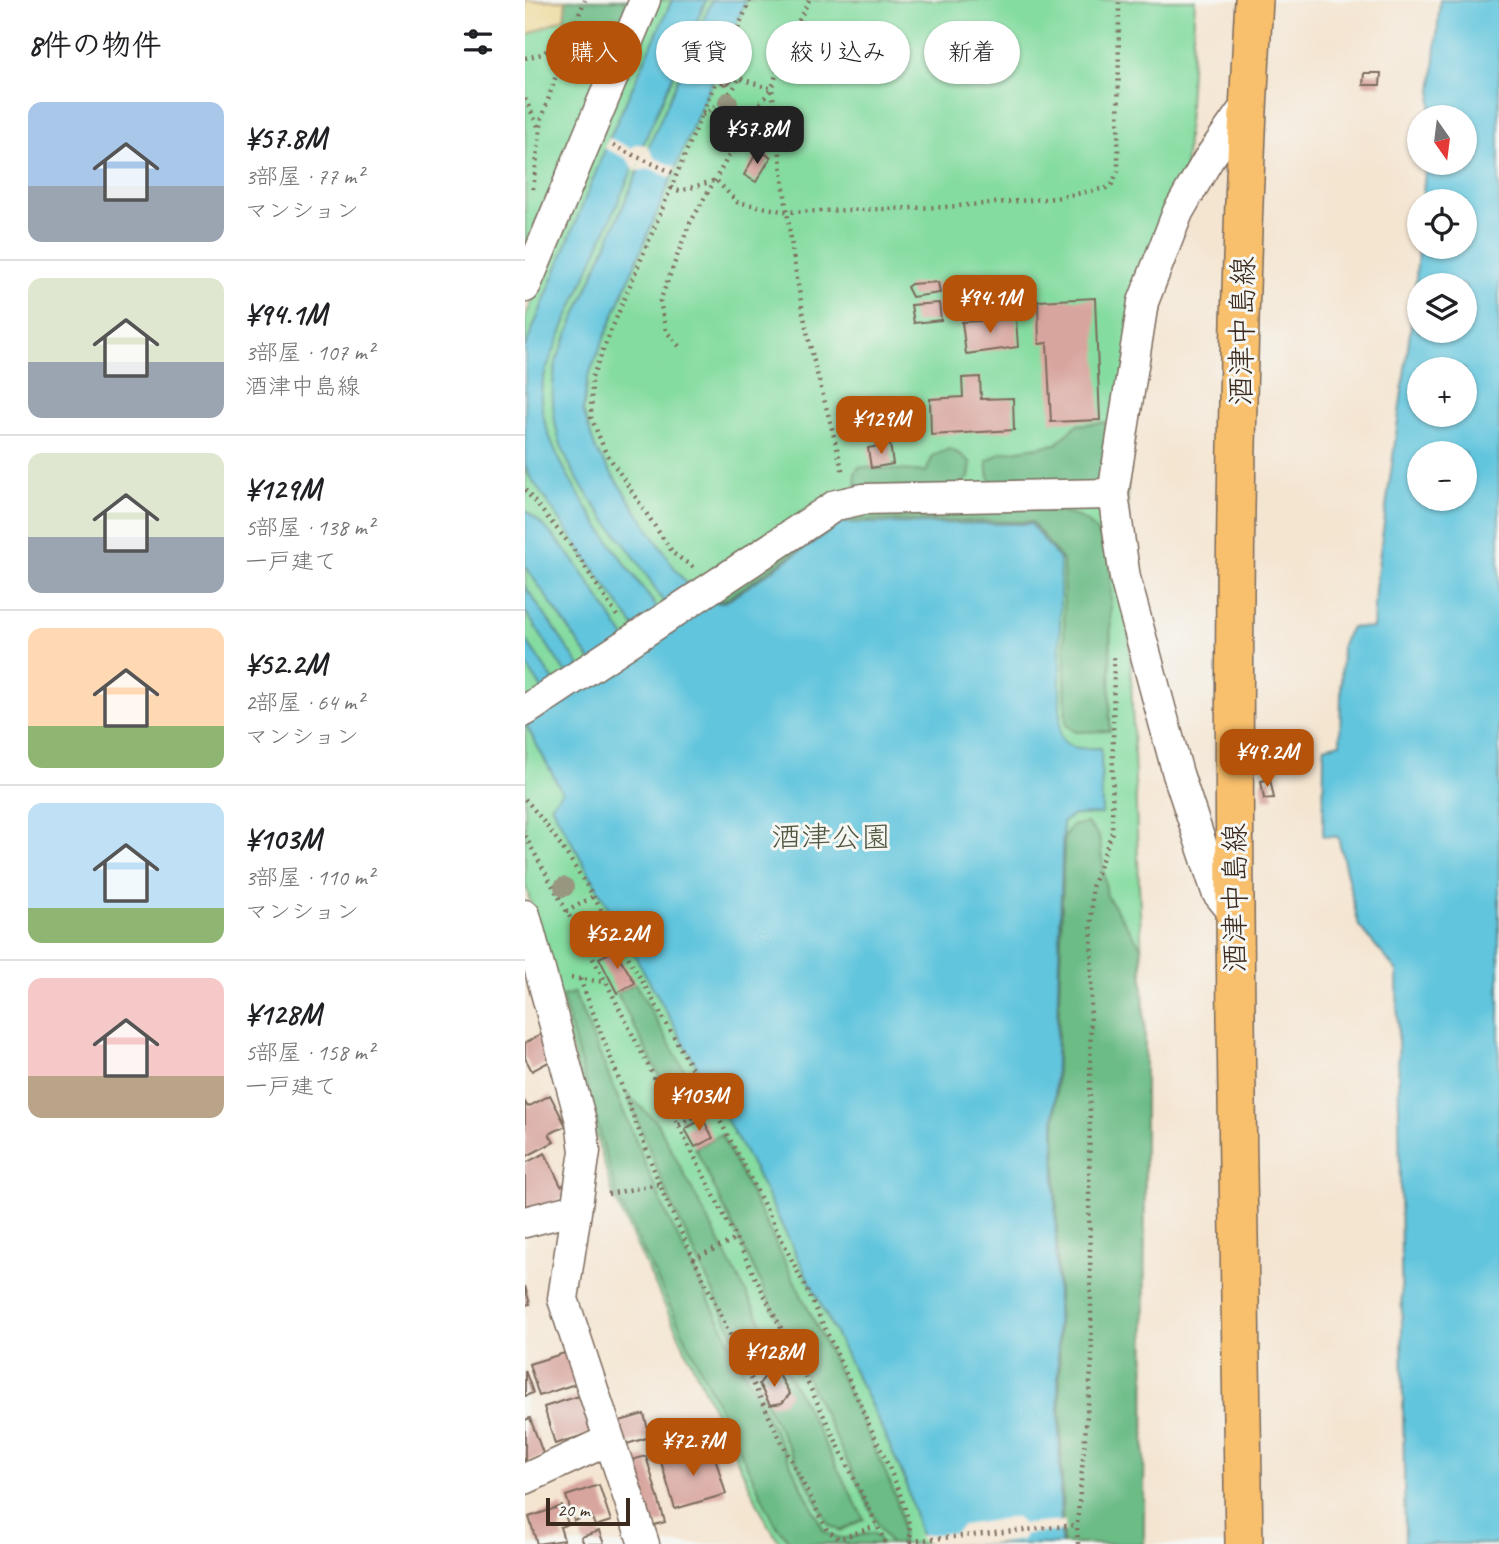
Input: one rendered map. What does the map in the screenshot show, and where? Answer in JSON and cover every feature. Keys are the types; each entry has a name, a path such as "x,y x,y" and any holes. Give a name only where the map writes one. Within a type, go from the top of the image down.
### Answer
{"main road":[{"name":"酒津中島線","path":"1244,1544 1234,913 1241,314 1254,0"}],"street":[{"path":"525,287 645,0"},
{"path":"1234,913 1217,892 1178,774 1125,578 1113,494 1143,302 1178,212 1208,160 1250,100"},
{"path":"534,706 837,505 848,502 1113,494"},
{"path":"525,915 581,1121 585,1151 563,1299 644,1544"},
{"path":"525,1222 575,1204"},
{"path":"525,1479 609,1440"}],"path":[{"path":"576,21 585,0"},
{"path":"741,21 750,0"},
{"path":"809,0 781,57 772,89 787,212 811,350 829,407 848,502"},
{"path":"716,180 737,202 787,212 946,206 1056,198 1095,191 1112,184 1118,162 1119,0"},
{"path":"525,58 546,51"},
{"path":"752,83 772,89"},
{"path":"531,195 540,132 552,84"},
{"path":"714,84 592,378 591,417 605,451 674,554 716,584"},
{"path":"700,115 723,102 734,84"},
{"path":"679,346 666,331 660,301 689,225 758,105 772,89"},
{"path":"525,99 540,132"},
{"path":"604,142 676,174"},
{"path":"671,188 680,191 716,180"},
{"path":"525,490 572,547 623,624"},
{"path":"1078,1544 1077,1525 1092,1360 1089,1203 1092,887 1112,832 1114,648"},
{"path":"525,799 548,825 713,1107 829,1334 902,1498 911,1542 1077,1525"},
{"path":"525,836 679,1125 854,1475 885,1544"},
{"path":"566,912 591,897"},
{"path":"585,946 611,930"},
{"path":"580,979 659,1184 693,1259 827,1530 839,1539 876,1526"},
{"path":"679,1125 713,1107"},
{"path":"575,1204 659,1184"},
{"path":"693,1259 736,1239"}],"green space":[{"path":"525,0 632,0 623,21 546,21 546,84 596,84 525,249"},
{"path":"566,0 632,0 623,21 567,21 564,18"},
{"name":"酒津公園","path":"656,0 1195,0 1185,175 1126,369 1129,623 1145,1042 1144,1544 781,1544 767,1523 613,1195 525,883 525,318 621,84 642,84 642,34"},
{"path":"1119,421 1110,486 998,490 989,477 987,461 1001,453 1056,444 1077,425"},
{"path":"949,449 971,463 969,478 951,490 856,486 855,473 859,467 926,472 933,456"},
{"path":"855,507 1012,508 1071,515 1092,526 1099,535 1111,563 1110,731 1076,732 1066,725 1063,561 1032,522 842,520 727,599 718,602 715,599"},
{"path":"1087,823 1099,837 1107,896 1141,947 1145,1042 1144,1544 1063,1544 1055,1129 1064,838 1071,826"},
{"path":"635,983 703,1103 683,1122 617,993"},
{"path":"574,993 668,1218 824,1531 843,1538 873,1533 879,1538 880,1544 792,1544 775,1524 617,1196 562,996"},
{"path":"627,1094 657,1122 864,1519 840,1531 829,1525 770,1412 670,1201"},
{"path":"721,1134 811,1314 890,1482 900,1513 901,1544 890,1544 879,1527 695,1148"}],"sand":[{"path":"525,0 566,0 564,18 546,21 546,26 525,36"}],"water":[{"path":"672,0 706,0 697,21 662,21"},
{"path":"712,0 746,0 737,21 703,21"},
{"path":"1440,0 1499,0 1499,1544 1405,1544 1397,971 1359,926 1338,837 1323,836 1324,747 1340,743 1342,644 1351,627 1373,628 1375,589 1409,343 1477,343 1477,273 1416,273 1417,259 1477,259 1477,189 1423,189 1425,175 1477,175 1477,105 1431,105"},
{"path":"656,35 656,84 669,84 550,359 541,395 544,421 571,482 613,547 671,627 677,623 636,560 581,485 569,463 559,440 553,389 557,359 676,84 711,84 588,377 583,411 596,450 692,590 718,603 727,601 842,523 1031,524 1060,560 1060,736 1072,747 1101,748 1102,814 1074,815 1063,822 1054,1128 1061,1544 932,1544 920,1535 905,1480 877,1418 755,1171 551,805 562,792 525,723 552,704 525,663 525,638 564,696 576,689 525,611 525,586 590,681 600,674 525,566 525,510 542,524 571,558 634,652 635,628 530,477 525,465 525,348 610,137 634,84 642,84 642,66"}],"pier":[{"path":"609,138 631,148 637,144 647,145 635,171 627,159 604,148"},
{"path":"647,145 655,158 676,167 671,178 651,169 636,171"},
{"path":"1016,1517 1023,1524 1065,1521 1065,1531 1025,1534 1022,1540 991,1544 927,1544 917,1536 955,1532 963,1525"}],"building":[{"path":"1364,73 1381,73 1380,85 1363,85"},
{"path":"758,150 771,157 756,182 744,175"},
{"path":"938,282 940,293 912,297 907,287 911,284"},
{"path":"1095,298 1100,420 1051,422 1047,343 1039,344 1038,301"},
{"path":"939,303 941,320 914,323 911,305"},
{"path":"1016,319 1018,347 966,354 962,322"},
{"path":"980,377 981,399 1013,398 1014,430 931,435 930,399 963,397 962,378"},
{"path":"859,416 885,416 888,438 864,439"},
{"path":"890,444 893,464 871,468 868,448"},
{"path":"1270,779 1274,798 1264,799 1261,781"},
{"path":"615,950 635,983 617,993 599,958"},
{"path":"543,1033 556,1058 532,1071 525,1058 525,1043"},
{"path":"550,1095 566,1126 549,1134 554,1142 525,1157 525,1102 528,1107"},
{"path":"703,1119 713,1138 695,1147 685,1129"},
{"path":"545,1153 561,1186 568,1183 573,1193 525,1215 525,1163"},
{"path":"525,1286 530,1304 525,1305"},
{"path":"571,1351 581,1382 539,1396 529,1364"},
{"path":"525,1370 533,1393 525,1396"},
{"path":"778,1373 790,1394 782,1403 770,1405 759,1384 766,1375"},
{"path":"579,1396 591,1433 555,1444 544,1407"},
{"path":"644,1414 650,1437 620,1446 613,1423"},
{"path":"530,1418 544,1456 525,1463 525,1420"},
{"path":"712,1447 726,1494 675,1509 661,1462"},
{"path":"646,1456 665,1522 647,1527 628,1461"},
{"path":"599,1485 611,1521 595,1526 591,1515 574,1521 566,1496"},
{"path":"562,1506 568,1524 560,1527 564,1540 537,1544 529,1517"},
{"path":"599,1531 604,1544 584,1544 581,1537"}]}
